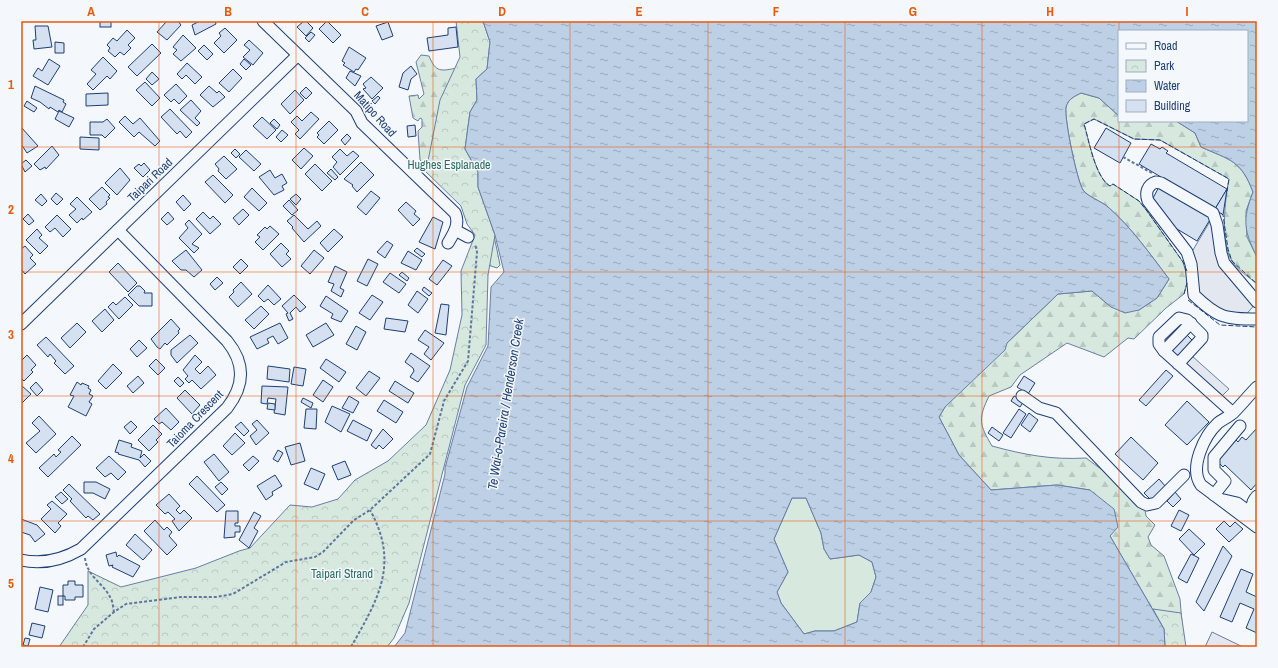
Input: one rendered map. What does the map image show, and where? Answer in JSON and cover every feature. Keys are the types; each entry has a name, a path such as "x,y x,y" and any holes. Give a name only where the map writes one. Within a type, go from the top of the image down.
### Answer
{"street":[{"name":"Matipo Road","path":"263,21 356,111 362,123 455,213 457,220 455,230"},
{"name":"Taipari Road","path":"21,324 298,55"},
{"path":"1257,302 1224,263 1217,225 1212,213 1161,183 1156,182 1150,185 1146,193 1148,201 1187,252 1191,264 1194,295 1219,316 1233,319 1257,319"},
{"name":"Taioma Crescent","path":"21,560 37,563 50,562 61,559 81,549 227,408 233,401 240,384 241,367 238,356 227,341 118,230"},
{"path":"448,243 455,230 470,239"},
{"path":"1178,364 1202,338 1201,333 1191,323 1187,320 1179,318 1162,334 1158,341 1164,351 1231,415 1240,426 1249,433"},
{"path":"1256,521 1233,509 1201,485 1196,472 1200,452 1218,423 1231,415 1257,387"},
{"path":"1022,396 1039,408 1047,409 1056,413 1141,502 1147,505 1156,503 1184,475"},
{"path":"1217,497 1225,481 1214,470 1214,456 1240,426"},
{"path":"1256,521 1251,509 1253,500 1257,496"},
{"path":"1217,497 1237,503 1256,521"}],"path":[{"path":"1123,157 1156,176"},
{"path":"83,647 94,630 114,612 126,604 181,597 216,597 233,594 286,562 315,557 323,552 354,520 370,510 430,454 444,401 468,361 477,252 475,243 470,239"},
{"path":"351,647 372,611 380,589 383,569 384,542 380,527 370,510"},
{"path":"84,555 86,567 91,576 112,599 114,612"}],"green space":[{"name":"Taipari Strand","path":"456,21 483,21 490,42 487,69 476,79 477,100 470,112 465,149 478,172 478,187 495,235 488,275 486,345 465,385 409,603 394,638 387,647 59,647 88,605 88,571 121,587 196,568 250,548 290,505 312,507 338,499 355,480 388,461 426,425 450,370 462,315 461,271 475,235 467,224 461,206 423,169 428,161 440,100 460,57"},
{"name":"Hughes Esplanade","path":"421,55 429,56 434,65 440,70 457,68 500,265 497,268 488,265 476,232 462,204 420,160 418,131 422,127 422,119 420,118 418,121 413,118 409,96 418,95 419,99 424,94 416,62"},
{"path":"1081,93 1099,98 1118,115 1118,122 1178,122 1195,133 1201,147 1233,162 1239,167 1249,181 1253,192 1246,211 1247,237 1257,257 1257,284 1237,267 1228,253 1224,220 1229,179 1160,140 1134,139 1094,119 1084,124 1090,148 1100,175 1110,186 1113,184 1139,201 1183,262 1188,279 1184,294 1166,308 1134,339 1128,338 1104,357 1067,343 1020,375 1011,387 989,396 982,416 982,427 992,446 1039,456 1086,458 1124,486 1144,504 1146,516 1155,525 1148,537 1151,545 1164,556 1180,599 1184,647 1164,629 1110,536 1090,490 1057,485 991,490 959,455 939,417 945,407 1007,343 1058,294 1092,291 1111,307 1139,310 1157,298 1169,279 1117,215 1083,190 1074,163 1066,113 1068,102"},
{"path":"792,498 806,498 821,533 824,549 830,559 859,555 872,562 876,577 871,592 860,603 857,622 834,631 815,631 804,634 781,603 777,592 788,572 774,539"},
{"path":"1153,609 1181,613 1186,647 1165,647 1164,629"}],"shaded area":[{"path":"1215,213 1224,259 1257,302 1243,318 1197,301 1187,260"},
{"path":"1192,356 1229,389 1222,396 1185,363"},
{"path":"1212,632 1243,647 1205,647"}],"water":[{"name":"Te Wai-o-Pareira / Henderson Creek","path":"483,21 1257,21 1257,257 1249,240 1246,225 1247,210 1253,192 1249,181 1239,167 1233,162 1201,147 1195,133 1178,122 1248,122 1248,30 1118,30 1118,115 1099,98 1081,93 1072,98 1067,104 1066,113 1072,149 1080,184 1083,190 1117,215 1169,279 1157,298 1139,310 1125,313 1111,307 1092,291 1058,294 1007,343 1005,350 945,407 939,417 959,455 991,490 1057,485 1090,490 1114,509 1118,527 1110,536 1164,629 1165,647 394,647 405,633 445,474 445,468 467,387 488,346 491,287 504,272 495,235 478,187 478,172 465,149 470,112 477,100 476,79 487,69 490,42","holes":["792,498 806,498 821,533 824,549 830,559 859,555 872,562 876,577 871,592 860,603 857,622 834,631 815,631 804,634 781,603 777,592 788,572 774,539"]}],"building":[{"path":"100,21 111,21 111,27 100,27"},
{"path":"167,21 178,21 181,25 167,40 157,32"},
{"path":"200,21 215,21 216,24 195,35 192,25"},
{"path":"306,21 313,28 306,36 297,27"},
{"path":"327,21 341,35 333,43 319,29"},
{"path":"388,22 393,36 382,40 376,26"},
{"path":"35,26 48,26 52,47 34,49 33,40 36,40"},
{"path":"456,27 458,47 429,51 427,38 448,35 448,28"},
{"path":"225,28 237,40 224,53 214,43 221,36 219,33"},
{"path":"127,30 135,38 128,45 131,48 124,55 120,52 115,57 108,51 110,48 107,45 113,38 117,41"},
{"path":"311,32 315,35 309,42 305,38"},
{"path":"183,35 196,48 181,61 173,54 177,50 173,47"},
{"path":"249,40 263,53 253,65 243,57 250,50 244,45"},
{"path":"55,42 64,43 64,53 55,53"},
{"path":"152,44 161,53 137,76 128,67"},
{"path":"204,45 213,54 207,60 198,51"},
{"path":"349,47 366,58 358,70 356,69 354,72 343,65 345,63 342,61"},
{"path":"103,57 117,71 110,79 107,76 93,90 87,84 96,74 91,70"},
{"path":"49,59 60,66 48,85 33,76 38,68 42,71"},
{"path":"244,59 251,65 246,70 240,64"},
{"path":"187,63 202,77 195,84 186,75 182,79 177,74"},
{"path":"411,66 417,74 411,79 408,90 399,87 403,73"},
{"path":"233,69 242,78 229,92 219,83"},
{"path":"350,71 361,76 355,86 346,78"},
{"path":"152,72 159,79 152,85 146,79"},
{"path":"371,77 383,88 372,99 363,89 366,88 363,84"},
{"path":"145,82 160,98 152,106 136,90"},
{"path":"176,84 187,96 179,104 174,99 171,102 164,95"},
{"path":"35,86 64,100 63,102 66,104 62,112 59,110 58,112 50,107 49,109 40,102 31,98"},
{"path":"209,86 217,93 219,91 225,97 213,107 200,95"},
{"path":"306,87 312,93 306,99 300,93"},
{"path":"295,90 304,100 290,114 281,104"},
{"path":"108,93 108,105 86,106 86,94"},
{"path":"378,96 380,98 375,104 372,101"},
{"path":"191,100 201,111 195,118 200,123 197,126 180,110"},
{"path":"27,101 37,108 34,112 24,106"},
{"path":"170,109 192,132 186,138 180,131 177,134 161,117"},
{"path":"59,111 74,118 69,127 55,119"},
{"path":"311,112 319,119 300,139 295,134 299,130 291,122 297,116 302,121"},
{"path":"125,116 133,124 140,118 160,141 155,146 139,132 134,137 119,122"},
{"path":"262,117 276,130 267,139 253,126"},
{"path":"107,119 115,128 105,138 102,135 90,135 90,122 103,122"},
{"path":"274,119 280,125 277,129 270,123"},
{"path":"329,121 338,130 324,144 317,137 319,135 317,133"},
{"path":"415,125 416,136 408,137 407,126"},
{"path":"21,127 38,146 27,153 21,144"},
{"path":"1106,128 1131,143 1120,163 1094,148"},
{"path":"282,130 288,135 281,142 276,137"},
{"path":"347,134 351,138 345,145 341,140"},
{"path":"80,137 99,138 99,150 80,149"},
{"path":"1151,144 1160,149 1162,147 1168,151 1166,153 1227,189 1215,209 1139,164"},
{"path":"52,146 59,155 46,169 45,167 40,170 34,164"},
{"path":"304,148 313,156 301,169 292,160"},
{"path":"235,149 240,154 236,158 231,153"},
{"path":"340,149 347,156 353,151 359,156 340,175 333,167 337,162 332,157"},
{"path":"246,150 261,164 254,171 239,157"},
{"path":"224,156 237,169 226,179 218,171 219,169 215,164"},
{"path":"26,160 32,166 25,172 21,164"},
{"path":"361,162 374,175 357,192 352,186 353,185 344,179"},
{"path":"144,163 150,170 143,177 134,168 139,164 141,166"},
{"path":"315,164 332,181 322,191 305,174"},
{"path":"120,168 130,180 117,195 105,183"},
{"path":"331,169 338,177 335,180 327,173"},
{"path":"270,170 275,178 282,174 287,183 282,186 284,190 274,195 259,177"},
{"path":"213,175 233,195 225,203 205,182"},
{"path":"102,187 110,195 108,197 110,198 106,202 107,204 100,210 89,199"},
{"path":"1159,187 1211,218 1197,241 1172,226 1153,198"},
{"path":"252,188 267,203 259,211 244,197"},
{"path":"1227,189 1223,215 1215,209"},
{"path":"371,191 380,198 366,215 357,207"},
{"path":"56,193 63,199 57,205 51,199"},
{"path":"41,194 47,201 42,206 35,200"},
{"path":"296,194 301,199 296,205 290,199"},
{"path":"183,195 191,204 184,211 176,202"},
{"path":"77,197 92,212 77,223 69,215 76,209 70,204"},
{"path":"289,200 298,210 292,215 283,206"},
{"path":"406,202 416,211 414,214 420,219 413,226 398,210"},
{"path":"243,209 249,215 239,225 233,218"},
{"path":"168,212 174,219 167,225 161,219"},
{"path":"203,212 210,219 213,216 221,224 210,234 196,219"},
{"path":"28,214 34,221 29,225 23,219"},
{"path":"57,215 71,229 63,237 55,228 50,232 45,227"},
{"path":"294,215 308,229 317,221 321,226 304,242 287,221"},
{"path":"433,217 443,222 435,249 419,242"},
{"path":"189,220 202,234 192,244 199,248 194,253 179,238 188,228 185,224"},
{"path":"270,226 279,234 263,250 255,242 260,237 257,235 265,227 267,229"},
{"path":"37,229 42,235 39,238 48,246 40,254 26,240"},
{"path":"334,229 343,237 328,252 320,243"},
{"path":"387,241 393,245 385,258 377,252"},
{"path":"281,243 289,251 286,254 291,259 282,267 270,254"},
{"path":"25,246 33,255 30,258 36,264 25,274 21,269 21,249"},
{"path":"417,248 425,254 422,257 414,251"},
{"path":"186,250 202,270 194,277 186,270 181,270 172,261"},
{"path":"314,250 324,258 310,274 301,266"},
{"path":"408,251 422,260 416,270 401,263"},
{"path":"241,259 248,266 240,274 233,267"},
{"path":"368,259 378,264 367,286 357,281"},
{"path":"443,260 452,266 437,285 429,279"},
{"path":"118,263 137,283 128,292 109,272"},
{"path":"335,266 347,272 340,288 344,290 341,297 331,291 334,284 328,282"},
{"path":"402,272 409,278 407,281 399,275"},
{"path":"390,273 406,284 399,293 383,282"},
{"path":"217,277 223,283 215,290 210,284"},
{"path":"241,282 252,294 238,307 229,297 234,292 233,290"},
{"path":"268,285 281,299 274,305 268,299 264,302 258,296"},
{"path":"137,286 140,286 145,291 144,293 152,293 152,306 139,306 128,295"},
{"path":"424,287 432,293 429,296 422,290"},
{"path":"417,291 428,299 418,313 408,305"},
{"path":"294,295 306,307 300,312 296,307 290,313 293,319 289,321 286,314 288,313 282,306"},
{"path":"372,295 383,302 370,320 359,313"},
{"path":"326,296 348,311 341,322 331,318 333,314 320,306"},
{"path":"125,297 133,305 119,319 108,307 113,302 116,305"},
{"path":"441,304 449,305 446,335 435,333"},
{"path":"261,306 269,314 254,329 245,320"},
{"path":"105,309 114,320 102,332 92,321"},
{"path":"386,318 408,321 405,332 384,329"},
{"path":"171,319 180,329 178,331 179,333 167,345 165,343 160,349 151,339"},
{"path":"77,323 86,332 70,348 61,338"},
{"path":"280,323 288,338 278,344 273,336 267,339 269,343 257,349 250,337"},
{"path":"326,323 334,335 313,347 306,335"},
{"path":"356,326 366,332 357,350 346,344"},
{"path":"425,330 444,343 431,360 424,354 429,347 418,340"},
{"path":"1186,334 1193,341 1177,358 1170,351"},
{"path":"190,335 198,343 177,363 171,355 171,350"},
{"path":"46,337 74,366 65,374 54,363 56,361 50,354 48,357 37,345"},
{"path":"139,340 147,348 137,357 130,349"},
{"path":"411,353 430,366 418,382 410,377 414,371 413,368 405,362"},
{"path":"27,355 36,365 31,370 33,372 24,381 21,378 21,361"},
{"path":"195,355 202,362 195,369 200,374 208,366 216,375 201,389 192,380 189,383 185,379 188,376 183,370"},
{"path":"156,359 165,368 158,375 149,366"},
{"path":"326,359 346,372 339,382 320,368"},
{"path":"113,364 122,373 106,389 98,381"},
{"path":"268,366 290,369 289,382 267,379"},
{"path":"294,367 306,369 303,386 291,384"},
{"path":"1166,370 1173,376 1146,406 1139,400"},
{"path":"369,371 380,378 366,396 356,388"},
{"path":"138,376 144,383 133,393 127,386"},
{"path":"1024,376 1035,383 1028,394 1017,387"},
{"path":"178,377 184,383 180,387 174,381"},
{"path":"323,380 333,387 323,402 313,395"},
{"path":"395,381 414,393 408,403 389,391"},
{"path":"36,382 43,390 37,396 30,388"},
{"path":"77,382 81,385 82,383 89,386 88,388 91,390 89,394 93,396 89,402 92,404 86,416 68,407 74,396 70,395"},
{"path":"21,385 31,394 21,404"},
{"path":"262,386 288,387 285,415 274,413 276,399 268,398 267,404 261,403"},
{"path":"185,390 200,405 192,414 177,398"},
{"path":"349,396 359,402 353,413 342,408"},
{"path":"1014,396 1024,401 1020,407 1011,401"},
{"path":"303,398 313,403 311,408 301,402"},
{"path":"384,400 403,412 396,423 377,411"},
{"path":"1187,401 1209,422 1187,445 1165,425"},
{"path":"268,403 275,404 275,410 267,409"},
{"path":"332,406 350,414 341,432 325,422"},
{"path":"166,408 179,422 171,430 162,422 159,424 154,419"},
{"path":"306,409 317,409 316,429 304,428"},
{"path":"1019,409 1026,414 1011,438 1003,433"},
{"path":"1029,413 1038,420 1030,432 1021,425"},
{"path":"39,416 56,434 36,453 26,443 40,431 32,423"},
{"path":"257,420 269,433 256,445 250,436 257,430 252,424"},
{"path":"353,420 372,430 367,441 347,431"},
{"path":"131,421 137,427 130,434 124,427"},
{"path":"241,422 249,431 244,436 235,427"},
{"path":"153,425 162,434 156,440 158,442 149,451 138,440"},
{"path":"992,427 1003,435 999,441 988,433"},
{"path":"1257,428 1257,483 1251,490 1225,465 1223,467 1216,460 1235,439 1238,442 1242,437 1246,440"},
{"path":"383,429 393,439 383,449 379,445 376,449 371,445"},
{"path":"235,433 245,443 232,455 223,446"},
{"path":"72,436 81,445 48,477 39,468 54,454 56,457 61,452 58,450"},
{"path":"1131,437 1158,463 1143,480 1115,454"},
{"path":"119,440 132,444 131,447 142,451 140,458 144,454 151,461 145,467 139,460 118,454 119,453 115,452"},
{"path":"300,443 305,461 291,465 285,447"},
{"path":"278,450 283,453 278,462 273,459"},
{"path":"214,454 229,472 219,481 204,462"},
{"path":"109,456 126,472 118,480 111,473 105,477 96,468"},
{"path":"253,456 259,461 249,471 243,465"},
{"path":"345,461 351,475 338,480 332,466"},
{"path":"311,468 325,474 318,490 304,484"},
{"path":"275,475 282,486 272,492 273,495 266,500 257,486"},
{"path":"197,476 225,505 217,512 189,484"},
{"path":"1159,479 1166,487 1152,501 1144,493"},
{"path":"84,482 96,482 110,489 105,499 93,493 84,493"},
{"path":"221,482 228,489 222,495 215,487"},
{"path":"69,484 100,514 93,520 88,516 86,518 70,501 72,499 63,490"},
{"path":"61,492 68,499 62,504 55,497"},
{"path":"1175,492 1181,499 1173,507 1167,501"},
{"path":"169,494 180,506 176,510 180,514 184,510 192,518 179,531 172,521 175,519 168,512 165,514 156,505"},
{"path":"52,501 67,514 58,523 61,526 55,533 41,519 51,509 47,505"},
{"path":"1179,510 1189,515 1181,531 1171,526"},
{"path":"226,511 238,511 238,523 235,523 235,526 240,526 240,532 235,532 235,537 224,538"},
{"path":"254,512 261,516 254,528 258,531 249,548 239,540"},
{"path":"21,519 37,525 45,534 35,542 30,535 21,532"},
{"path":"155,520 164,530 167,527 172,532 169,536 177,545 167,555 144,531"},
{"path":"1224,521 1230,527 1235,522 1243,529 1229,542 1216,529"},
{"path":"1189,529 1205,544 1194,555 1179,539"},
{"path":"135,534 152,550 143,560 126,545"},
{"path":"1223,546 1232,556 1204,611 1196,602"},
{"path":"116,552 117,557 119,555 140,566 133,577 112,567 113,565 109,566 106,555"},
{"path":"1191,554 1199,558 1187,583 1178,578"},
{"path":"1241,569 1253,574 1246,592 1257,597 1257,633 1246,628 1254,609 1240,603 1232,622 1220,617"},
{"path":"68,581 75,581 75,585 83,585 83,597 75,597 75,600 65,600 65,596 63,596 63,585 68,585"},
{"path":"40,587 53,590 48,612 35,609"},
{"path":"58,596 63,596 63,605 58,605"},
{"path":"32,623 45,626 42,638 29,635"},
{"path":"25,638 30,639 28,646 23,645"}],"fence":[{"path":"1187,271 1183,262 1139,201 1113,184 1110,186 1100,175 1090,148 1084,124 1094,119 1134,139 1160,140 1229,179 1227,191"},
{"path":"1221,213 1223,215 1228,249 1232,261 1257,284"},
{"path":"1184,294 1187,283"},
{"path":"1188,300 1220,325 1257,327"}]}
